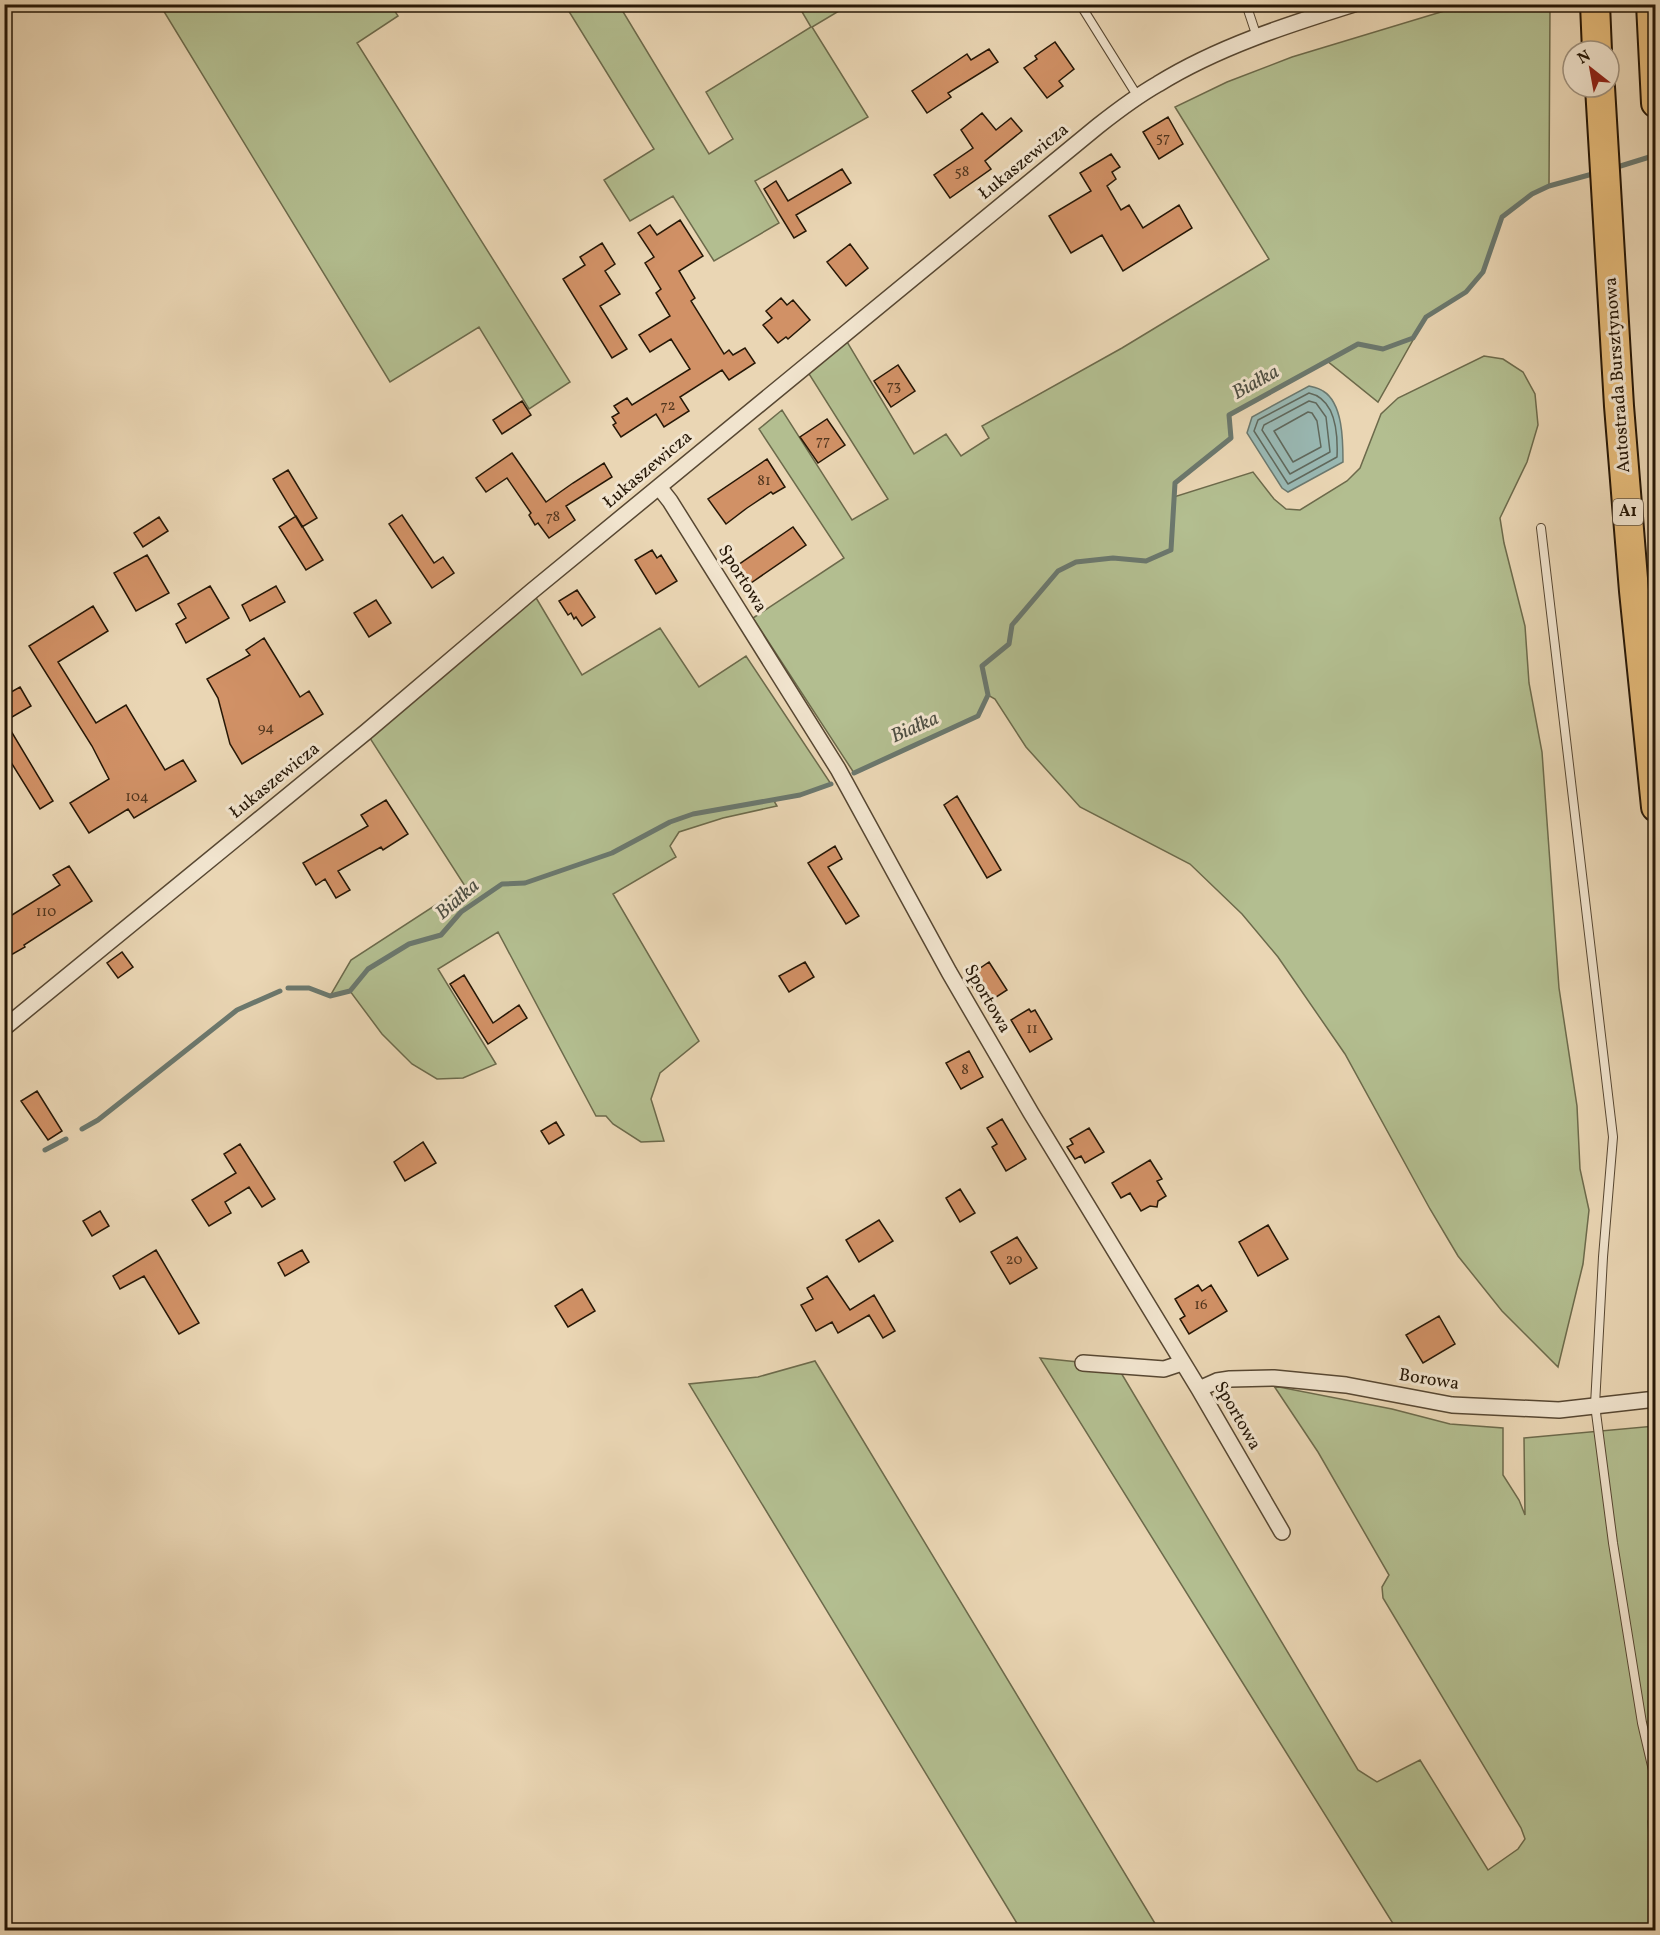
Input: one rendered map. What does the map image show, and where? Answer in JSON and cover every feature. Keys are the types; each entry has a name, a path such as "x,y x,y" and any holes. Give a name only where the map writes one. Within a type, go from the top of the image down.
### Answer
{"highway":[{"path":"1595,4 1597,39"},
{"path":"1651,4 1656,103"},
{"name":"Autostrada Bursztynowa","path":"1601,99 1606,218 1633,579 1656,807"}],"street":[{"name":"Łukaszewicza","path":"4,1028 366,732 532,591 1098,126 1158,84 1209,57 1257,37 1351,5"},
{"name":"Sportowa","path":"659,487 838,769 1001,1063 1199,1389 1282,1532"},
{"path":"1083,1364 1164,1369 1182,1363"},
{"name":"Borowa","path":"1199,1389 1217,1381 1230,1379 1274,1378 1346,1385 1452,1405 1559,1410 1595,1404 1656,1399"}],"lane":[{"path":"1080,4 1138,97"},
{"path":"1246,4 1257,37"},
{"path":"1541,528 1613,1137 1603,1257 1595,1404 1613,1543 1638,1701 1656,1783"}],"green space":[{"path":"160,5 391,5 398,16 357,43 570,382 529,409 479,327 390,382"},
{"path":"565,5 619,5 709,154 733,139 706,92 811,27 798,5 849,5 812,27 868,117 755,181 779,223 714,261 673,196 630,221 604,180 654,149"},
{"path":"1464,5 1550,5 1549,186 1532,194 1503,217 1483,272 1466,292 1426,317 1378,402 1327,361 1230,415 1231,438 1175,482 1174,497 1253,472 1274,499 1286,509 1300,510 1347,481 1360,468 1381,414 1398,398 1484,356 1503,359 1523,372 1535,394 1538,425 1527,462 1500,518 1525,626 1529,683 1542,752 1559,988 1577,1106 1580,1169 1589,1210 1583,1264 1558,1367 1502,1311 1458,1256 1345,1054 1278,957 1242,914 1190,864 1080,807 1026,747 995,699 988,695 978,716 854,773 753,618 844,558 759,429 782,410 852,520 888,499 804,366 843,335 914,454 946,434 961,456 989,438 982,426 1122,348 1269,259 1175,107 1227,82 1292,57"},
{"path":"532,591 582,675 660,628 699,687 746,656 831,784 774,801 777,806 723,818 679,832 670,846 676,857 613,894 699,1041 660,1073 651,1099 664,1141 641,1142 613,1124 606,1116 596,1116 498,932 438,969 496,1064 463,1078 437,1079 412,1064 382,1034 350,991 330,996 351,960 465,886 366,732"},
{"path":"1040,1358 1117,1366 1358,1770 1377,1782 1420,1760 1488,1870 1518,1849 1525,1839 1521,1828 1383,1598 1382,1587 1389,1575 1318,1452 1274,1386 1392,1409 1450,1424 1503,1428 1503,1475 1519,1500 1525,1515 1524,1438 1655,1426 1656,1810 1648,1821 1655,1930 1397,1930"},
{"path":"815,1361 1159,1930 1021,1930 689,1384 758,1377"}],"water":[{"path":"1309,386 1323,391 1335,404 1343,444 1343,462 1288,492 1282,488 1247,433 1252,417"}],"building":[{"path":"1055,42 1074,69 1059,81 1063,86 1047,98 1024,68 1037,59 1035,56"},
{"path":"989,49 998,62 948,93 951,97 927,113 912,91 967,54 971,60"},
{"path":"982,113 996,130 1011,118 1022,131 985,161 991,169 950,198 934,175 973,148 961,130"},
{"path":"1168,117 1183,144 1159,159 1143,132"},
{"path":"1111,154 1120,167 1112,172 1116,179 1107,186 1121,210 1129,205 1143,228 1179,205 1192,228 1123,271 1102,235 1071,253 1049,216 1091,191 1080,173"},
{"path":"842,169 851,183 796,215 806,231 794,238 764,189 776,181 788,201"},
{"path":"680,220 703,256 679,271 695,298 691,301 724,354 729,350 733,355 745,348 755,363 729,380 722,370 680,397 689,411 664,427 656,414 621,437 613,425 616,423 612,417 619,413 614,406 627,398 632,405 690,369 671,339 650,352 639,335 670,316 656,293 661,289 645,263 654,257 638,233 650,225 657,235"},
{"path":"602,243 615,264 605,271 620,294 600,306 627,349 612,358 563,279 585,265 580,257"},
{"path":"850,244 868,268 846,286 827,262"},
{"path":"781,298 787,305 793,300 810,320 788,339 786,337 778,343 763,325 772,318 766,311"},
{"path":"898,365 915,391 891,407 874,381"},
{"path":"522,401 531,415 502,434 493,420"},
{"path":"827,419 845,445 818,463 800,437"},
{"path":"512,453 546,502 604,463 612,477 566,506 575,520 549,538 538,523 535,525 529,515 531,513 507,478 486,492 476,478"},
{"path":"767,459 785,487 773,494 771,492 726,524 708,499"},
{"path":"288,470 317,518 302,527 273,479"},
{"path":"402,515 434,563 443,557 454,573 432,588 389,524"},
{"path":"296,516 323,560 306,570 279,527"},
{"path":"159,517 168,531 143,547 134,533"},
{"path":"793,527 806,545 751,583 738,565"},
{"path":"652,550 657,558 661,555 677,581 656,594 635,560"},
{"path":"147,555 169,593 136,611 114,573"},
{"path":"210,586 229,618 186,643 176,624 186,618 178,604"},
{"path":"276,586 285,602 250,621 242,605"},
{"path":"577,590 595,617 582,626 571,613 568,615 559,601"},
{"path":"376,600 391,623 369,637 354,613"},
{"path":"93,606 108,631 58,662 96,723 126,705 165,770 183,760 196,781 134,818 128,809 89,833 70,803 109,779 92,746 29,646"},
{"path":"264,638 300,697 309,691 323,714 242,764 230,744 218,698 207,679 250,655 246,650"},
{"path":"20,687 31,706 5,721 53,801 40,809 4,751 4,696"},
{"path":"957,796 1001,870 987,878 944,805"},
{"path":"386,800 408,834 383,850 381,847 338,871 350,890 336,898 325,879 316,885 303,863 368,826 361,815"},
{"path":"835,846 842,859 828,867 859,916 846,924 808,863"},
{"path":"69,866 92,901 4,959 4,920 60,885 53,875"},
{"path":"122,952 133,967 118,978 107,963"},
{"path":"805,962 814,977 789,992 779,976"},
{"path":"989,962 1007,990 984,1005 972,986 982,980 976,971"},
{"path":"464,975 493,1023 519,1005 527,1018 488,1044 450,984"},
{"path":"1029,1009 1031,1012 1035,1010 1052,1039 1030,1052 1011,1020"},
{"path":"969,1051 983,1077 961,1089 946,1063"},
{"path":"37,1091 62,1131 48,1140 21,1101"},
{"path":"1002,1119 1026,1159 1006,1171 992,1147 997,1144 987,1128"},
{"path":"556,1122 564,1135 549,1144 541,1131"},
{"path":"1089,1128 1104,1152 1085,1163 1081,1156 1075,1159 1067,1147 1073,1144 1070,1139"},
{"path":"423,1142 436,1163 405,1181 394,1162"},
{"path":"240,1144 275,1199 262,1207 249,1187 225,1202 231,1213 209,1226 192,1200 236,1173 224,1154"},
{"path":"1150,1160 1162,1179 1157,1181 1166,1196 1158,1201 1157,1207 1150,1206 1141,1211 1130,1193 1121,1198 1112,1183"},
{"path":"960,1189 975,1213 960,1222 946,1198"},
{"path":"100,1211 109,1226 92,1236 83,1221"},
{"path":"879,1220 893,1241 859,1262 846,1240"},
{"path":"1268,1225 1288,1259 1258,1276 1239,1242"},
{"path":"1017,1237 1037,1268 1010,1284 991,1252"},
{"path":"156,1250 199,1323 179,1334 144,1276 120,1289 113,1276"},
{"path":"302,1250 309,1262 285,1276 278,1263"},
{"path":"827,1276 850,1310 874,1295 895,1331 883,1338 869,1315 838,1333 832,1322 816,1331 801,1305 813,1299 807,1288"},
{"path":"1198,1285 1202,1291 1211,1285 1227,1311 1189,1334 1180,1319 1185,1316 1175,1299"},
{"path":"582,1289 595,1311 568,1327 555,1306"},
{"path":"1439,1316 1455,1344 1423,1363 1406,1335"}],"waterway":[{"name":"Białka","path":"1614,168 1656,155"},
{"name":"Białka","path":"854,773 978,716 988,695 982,666 1009,644 1012,625 1058,571 1076,562 1113,558 1146,561 1171,550 1175,483 1231,438 1229,415 1358,344 1383,349 1413,338 1426,317 1466,292 1483,272 1502,217 1532,194 1549,186 1596,173"},
{"name":"Białka","path":"288,988 309,988 330,996 350,991 368,969 409,944 441,935 461,912 502,884 525,883 612,853 670,822 693,814 800,795 831,784"},
{"name":"Białka","path":"82,1129 98,1120 237,1010 280,991"},
{"name":"Białka","path":"45,1150 66,1139"}]}
